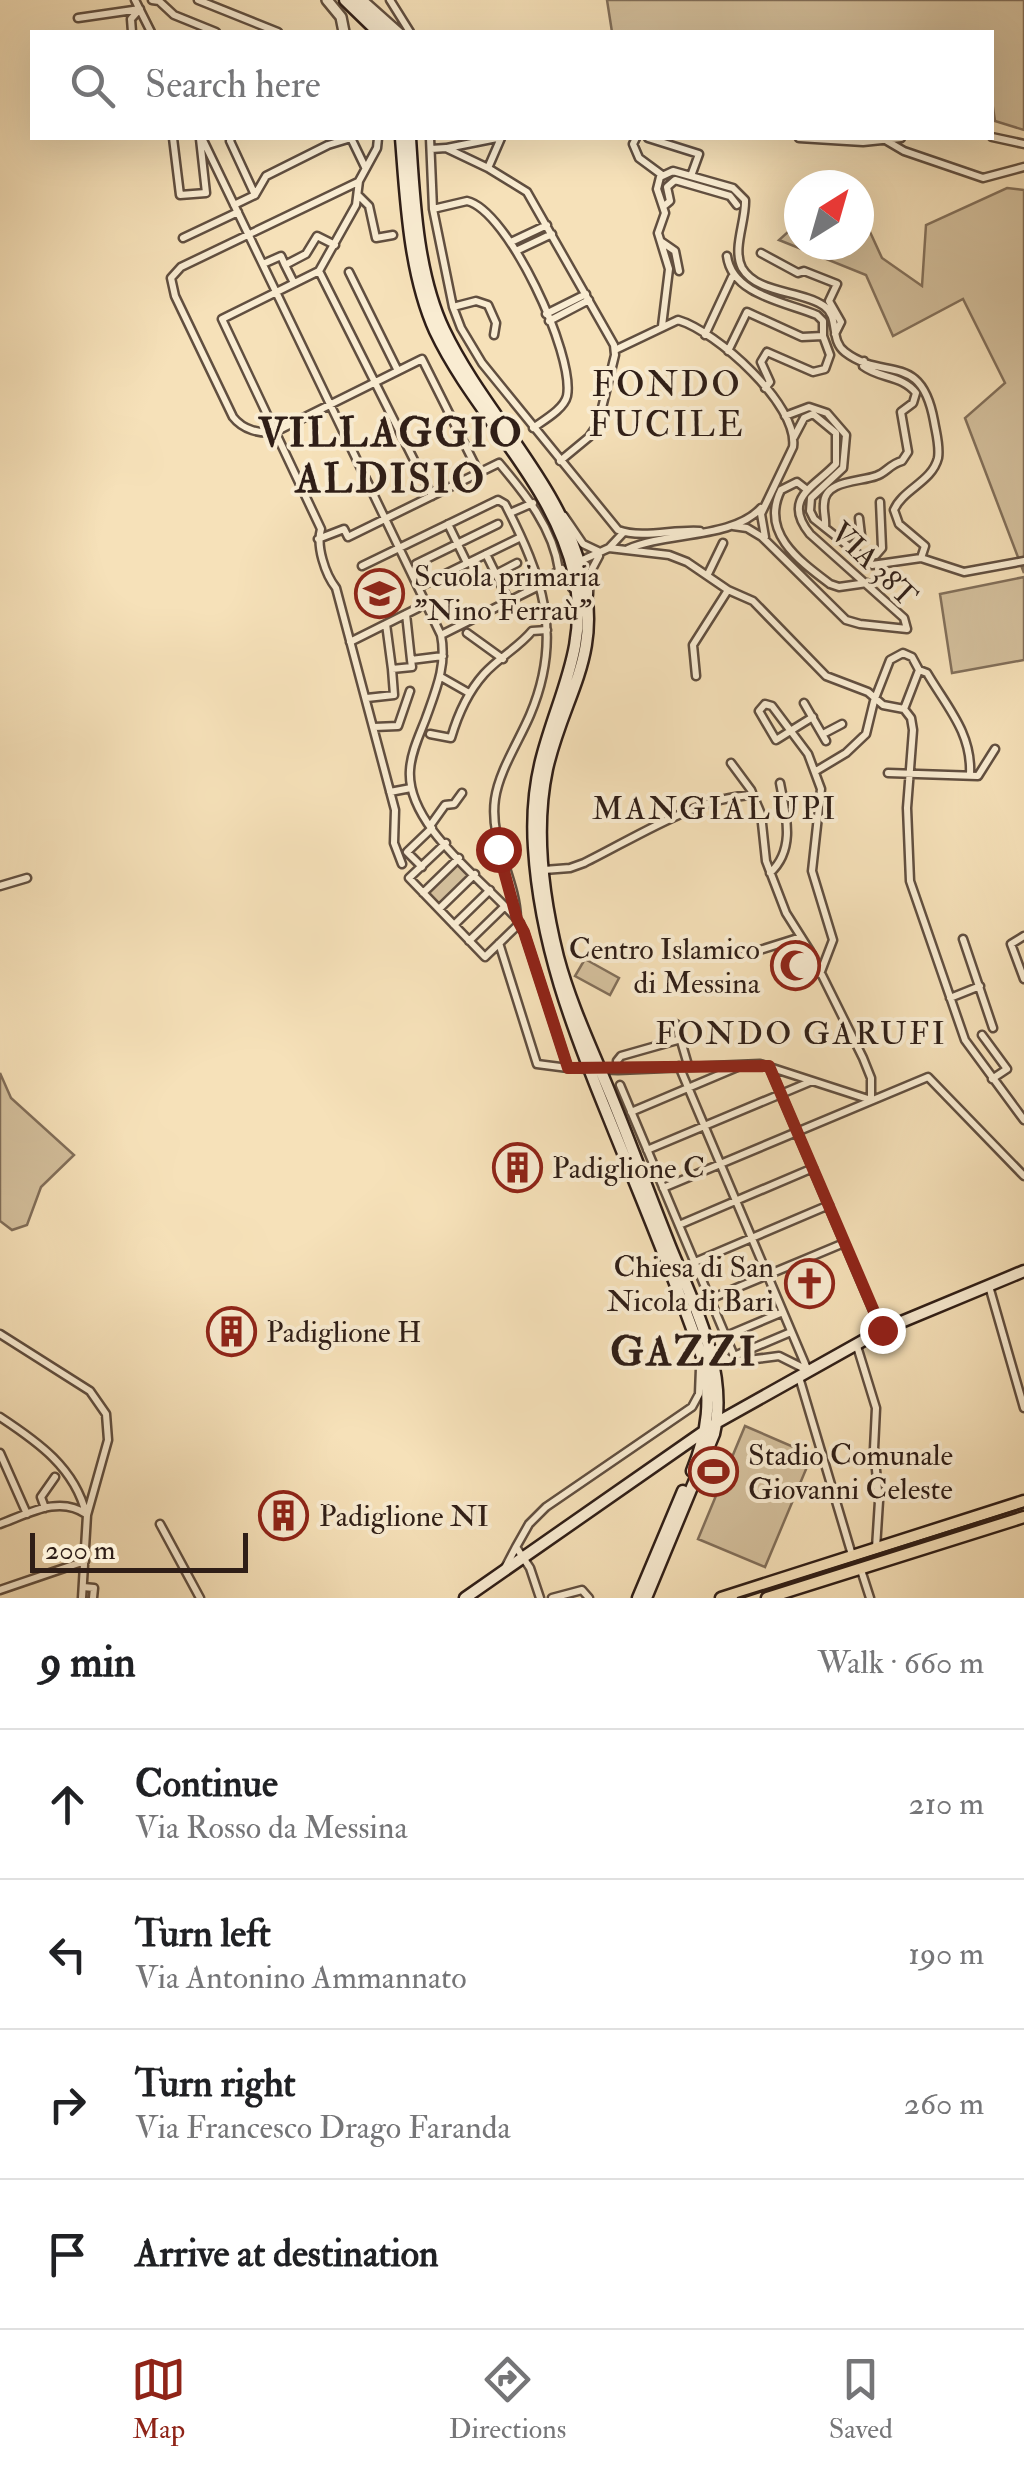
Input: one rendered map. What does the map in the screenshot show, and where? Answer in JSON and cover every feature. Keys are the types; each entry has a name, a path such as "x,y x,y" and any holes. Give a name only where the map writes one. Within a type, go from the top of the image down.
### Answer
{"main road":[{"path":"342,0 373,30"},
{"path":"361,0 387,30"},
{"path":"401,140 414,250 432,324 545,506 575,564 578,629 574,660 538,772 534,846 539,900 552,964 708,1345 716,1387 710,1424 646,1598"},
{"path":"410,140 422,248 443,328 553,502 588,602 584,663 554,744 544,784 544,870 560,962 594,1070 702,1356 710,1424 638,1598"},
{"path":"465,1598 503,1571 519,1552 710,1424 882,1330 1024,1271"},
{"path":"720,1598 1024,1500"},
{"path":"766,1598 1024,1517"}],"street":[{"path":"136,0 150,30"},
{"path":"157,0 174,15 211,30"},
{"path":"198,0 273,30"},
{"path":"326,0 343,30"},
{"path":"361,0 398,30"},
{"path":"383,16 392,13 393,4"},
{"path":"393,4 409,30"},
{"path":"78,18 140,9"},
{"path":"132,30 130,19 140,9"},
{"path":"994,137 1024,144"},
{"path":"173,140 180,196 206,193 200,140"},
{"path":"201,140 441,635 441,677 412,756 411,788 416,806 518,921"},
{"path":"230,140 255,195"},
{"path":"352,140 366,168"},
{"path":"378,140 359,181 358,195 320,271 222,319 321,530 318,539 367,698 390,792 396,819 394,843 402,864"},
{"path":"430,140 433,209 453,307 475,354 626,543 678,558 708,574 728,590 753,601 826,676 876,698 883,705 904,709"},
{"path":"431,150 488,140"},
{"path":"491,170 498,140"},
{"path":"635,140 637,154 662,174"},
{"path":"654,140 698,154 691,176"},
{"path":"820,140 892,140"},
{"path":"184,238 236,209 255,195 266,176 326,141"},
{"path":"887,141 904,151 983,178 1024,166"},
{"path":"446,148 527,192 615,350 598,424 589,437 560,461"},
{"path":"662,174 673,171 740,193 745,205 738,255 743,270 756,281 825,306 833,318 834,335 845,352 909,375 923,388 930,400 938,458 930,473 894,510 900,524 925,546 922,558"},
{"path":"662,174 657,185 664,206 658,233 669,269 662,326"},
{"path":"664,206 670,200 667,187 676,180 726,194 736,204"},
{"path":"359,181 178,269 171,278 171,286 235,420 263,433 275,432 422,359 479,473"},
{"path":"358,195 370,206 376,238 393,235"},
{"path":"433,209 475,203 511,242 547,317 561,354 567,395 560,407 533,428"},
{"path":"511,242 547,225"},
{"path":"516,251 552,234"},
{"path":"285,265 306,254 318,236 335,245"},
{"path":"661,242 670,244 675,251 680,272"},
{"path":"761,253 798,272 837,284 829,301 841,322 834,335"},
{"path":"263,264 281,256 294,284"},
{"path":"727,256 733,276 755,291 817,314 823,322 830,355 820,373 767,352 761,362 770,382 765,388"},
{"path":"320,271 432,496"},
{"path":"349,272 398,371"},
{"path":"705,334 733,276"},
{"path":"547,317 588,297"},
{"path":"453,307 476,301 488,305 496,323 494,334"},
{"path":"728,351 747,312 802,337 824,336"},
{"path":"615,350 678,320 705,334 750,368 785,416 794,436"},
{"path":"825,528 823,500 827,494 848,480 878,476 892,463 902,461 908,452 901,412 913,402 916,393 901,380 868,371 864,361"},
{"path":"785,416 818,407 846,435 843,468 816,490 810,502 812,515 860,557 877,566 922,558 964,572 1024,561"},
{"path":"770,545 761,524 765,503 790,454 794,436 804,418 813,414 824,420 838,437 836,464 806,490 797,482 781,490 772,515 778,534 830,584 839,587 868,582"},
{"path":"318,539 344,529 348,538 500,463 533,504 557,554 560,570"},
{"name":"VIA 38T","path":"770,545 846,620 907,628 904,618 868,582 803,525 799,506 806,490"},
{"path":"362,566 498,500 505,504 541,585 546,659 539,694 495,801 496,840 518,921 568,1068"},
{"path":"553,502 583,544 601,552"},
{"path":"860,557 876,554 882,548 880,502"},
{"path":"441,635 609,548 675,529 700,531 733,526 750,518 765,503"},
{"path":"510,514 533,504"},
{"path":"850,549 861,535 859,518"},
{"path":"448,524 467,563"},
{"path":"416,564 498,524"},
{"path":"733,526 752,530 770,545"},
{"path":"419,586 521,537"},
{"path":"708,574 723,543"},
{"path":"560,570 564,545"},
{"path":"588,602 590,573 601,552"},
{"path":"486,554 509,601"},
{"path":"496,574 517,564"},
{"path":"550,576 567,578 572,587 574,630 566,691"},
{"path":"696,676 693,645 728,590"},
{"path":"350,642 418,608"},
{"path":"392,669 412,666 406,614"},
{"path":"367,698 394,695 386,624"},
{"path":"430,734 451,738 470,693 486,672 532,631 547,630"},
{"path":"467,633 503,659"},
{"path":"816,770 866,734 894,656 910,655 919,670 928,674 965,732 970,774"},
{"path":"411,660 443,656"},
{"path":"919,670 904,709 912,724 907,808 909,875 965,1040 1024,1120"},
{"path":"441,677 470,693"},
{"path":"374,727 398,726 410,690"},
{"path":"804,703 824,738 842,724"},
{"path":"814,717 788,732 776,740 759,714 760,708 772,706 788,732 805,748 816,770 821,794 812,871 832,940 820,974"},
{"path":"888,773 978,776 995,749"},
{"path":"732,763 754,795 764,824 770,873 786,913 864,1058 872,1100"},
{"path":"770,873 784,858 787,846 780,783"},
{"path":"390,792 411,788"},
{"path":"422,866 407,852 445,805 454,804 462,793"},
{"path":"544,870 584,863 688,810 734,796 754,795"},
{"path":"446,844 409,878 423,893 485,957 518,921"},
{"path":"423,893 459,858"},
{"path":"439,909 474,874"},
{"path":"0,886 27,878"},
{"path":"454,925 490,890"},
{"path":"469,941 505,906"},
{"path":"1024,936 1011,944 1024,979"},
{"path":"744,955 801,937"},
{"path":"963,939 994,1028"},
{"path":"500,943 537,1064 594,1070 769,1066 872,1100"},
{"path":"950,998 980,986"},
{"path":"676,1024 688,1065"},
{"path":"982,1035 1007,1069 992,1078"},
{"path":"618,1070 620,1056 681,1039"},
{"path":"653,1047 657,1060"},
{"path":"631,1112 744,1064"},
{"path":"678,1066 792,1332 852,1556"},
{"path":"769,1066 882,1330"},
{"path":"663,1188 928,1076 1024,1176"},
{"path":"647,1150 813,1080"},
{"path":"620,1086 734,1356 792,1332"},
{"path":"679,1224 813,1168"},
{"path":"694,1262 828,1206"},
{"path":"710,1299 844,1243"},
{"path":"988,1284 1024,1408"},
{"path":"726,1336 783,1312"},
{"path":"0,1334 86,1388 104,1409 108,1440 87,1515 82,1598"},
{"path":"856,1343 876,1408 876,1548"},
{"path":"708,1345 732,1362 779,1356 803,1374"},
{"path":"540,1598 519,1552 529,1524 546,1507 684,1414 699,1394 702,1356"},
{"path":"684,1414 710,1424"},
{"path":"0,1417 39,1444 72,1478 87,1515"},
{"path":"0,1453 27,1514"},
{"path":"46,1508 41,1498 55,1477"},
{"path":"0,1524 46,1508 69,1505 87,1515"},
{"path":"160,1524 200,1598"},
{"path":"0,1590 85,1561"},
{"path":"860,1568 870,1598"},
{"path":"83,1587 94,1588 93,1598"},
{"path":"552,1598 582,1590 588,1598"}],"shaded area":[{"path":"607,0 1024,0 1024,130 995,121 994,30 612,30"},
{"path":"1007,188 1024,190 1024,573 965,418 1005,383 963,299 893,336 866,275 829,260 874,260 874,241 882,258 922,286 926,225"},
{"path":"1024,577 1024,660 952,673 940,594"},
{"path":"459,858 475,874 439,909 423,893"},
{"path":"585,959 619,978 610,995 575,976"},
{"path":"0,1073 11,1098 74,1155 41,1187 27,1225 12,1230 0,1221"},
{"path":"745,1426 812,1455 765,1567 698,1539"}],"tram line":[{"path":"738,1598 1024,1508"}],"place":[{"name":"Scuola primaria \"Nino Ferraù\"","path":"379,593"},
{"name":"Centro Islamico di Messina","path":"795,966"},
{"name":"Padiglione C","path":"517,1168"},
{"name":"Chiesa di San Nicola di Bari","path":"809,1284"},
{"name":"Padiglione H","path":"231,1332"},
{"name":"Stadio Comunale Giovanni Celeste","path":"713,1472"},
{"name":"Padiglione NI","path":"284,1516"}],"district":[{"name":"FONDO FUCILE","path":"667,404"},
{"name":"VILLAGGIO ALDISIO","path":"391,455"},
{"name":"MANGIALUPI","path":"715,808"},
{"name":"FONDO GARUFI","path":"801,1033"},
{"name":"GAZZI","path":"684,1351"}],"route":[{"path":"498,849 517,919 568,1068 769,1066 882,1330"}]}
